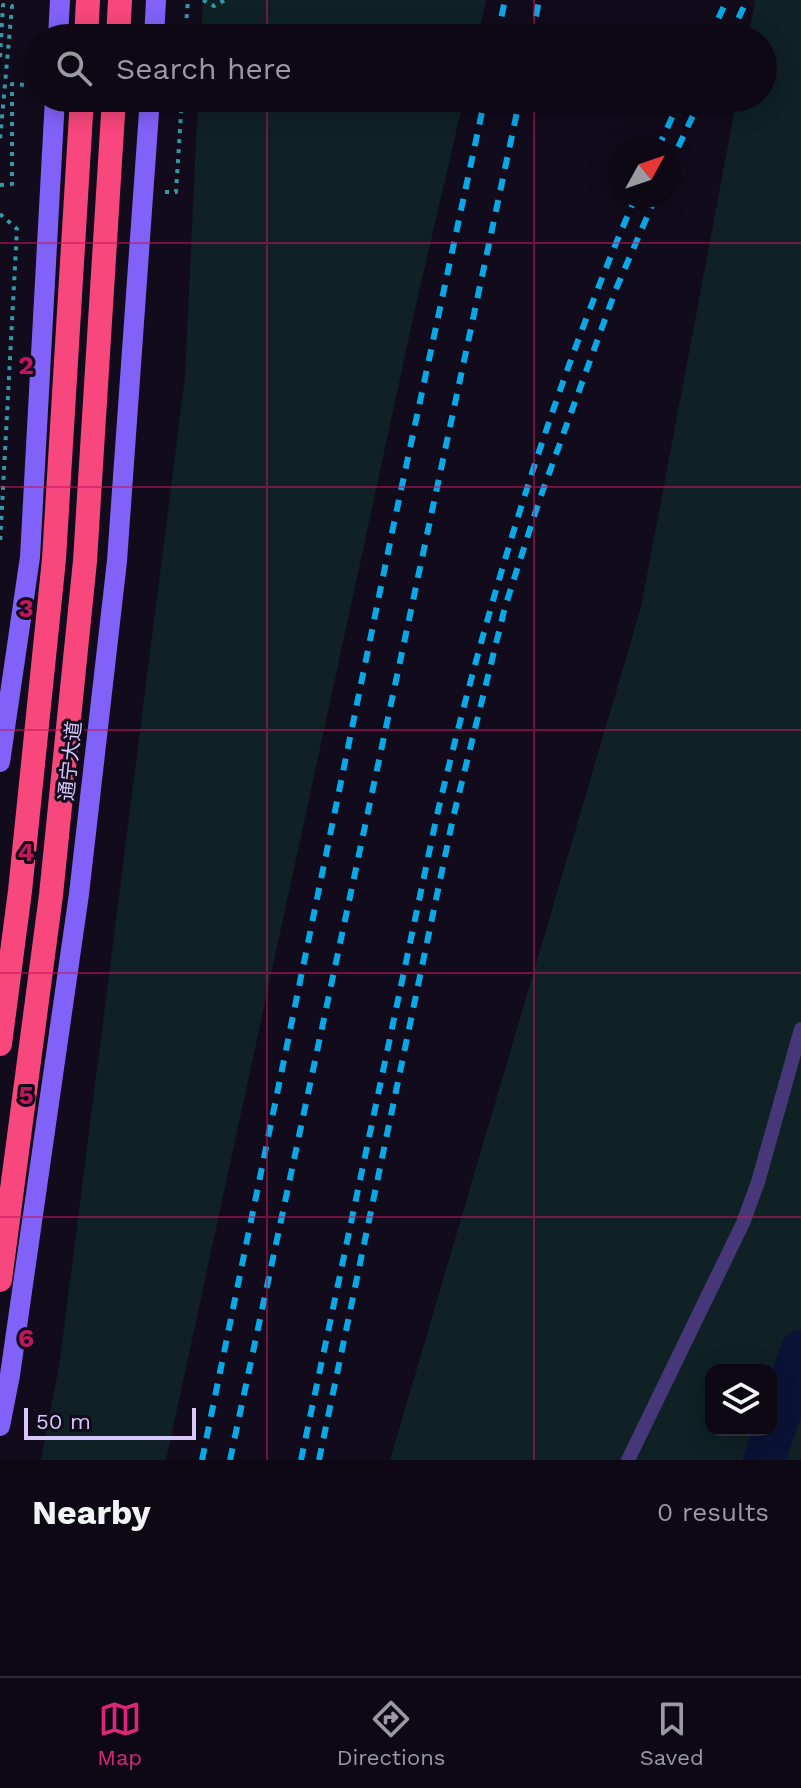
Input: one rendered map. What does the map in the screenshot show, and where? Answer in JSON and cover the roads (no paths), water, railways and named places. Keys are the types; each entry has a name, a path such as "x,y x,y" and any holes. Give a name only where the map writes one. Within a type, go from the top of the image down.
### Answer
{"highway":[{"path":"87,24 88,0"},
{"path":"119,24 120,0"},
{"name":"通宁大道","path":"0,1044 20,891 54,559 81,112"},
{"name":"通宁大道","path":"0,1280 51,895 85,561 113,112"}],"main road":[{"path":"59,24 60,0"},
{"path":"155,24 156,0"},
{"path":"0,762 2,722 30,557 54,112"},
{"name":"通宁大道","path":"0,1426 10,1375 79,894 117,561 149,112"}],"lane":[{"path":"628,1460 743,1223 758,1182 801,1029"}],"waterway":[{"path":"764,1460 801,1351"}],"railway":[{"path":"500,24 505,0"},
{"path":"535,24 539,0"},
{"path":"716,24 727,0"},
{"path":"736,24 747,0"},
{"path":"202,1460 394,523 482,112"},
{"path":"230,1460 517,112"},
{"path":"664,136 675,112"},
{"path":"681,141 695,112"},
{"path":"301,1460 456,736 499,579 548,424 631,208"},
{"path":"319,1460 453,818 505,607 539,501 616,289 651,208"}]}
